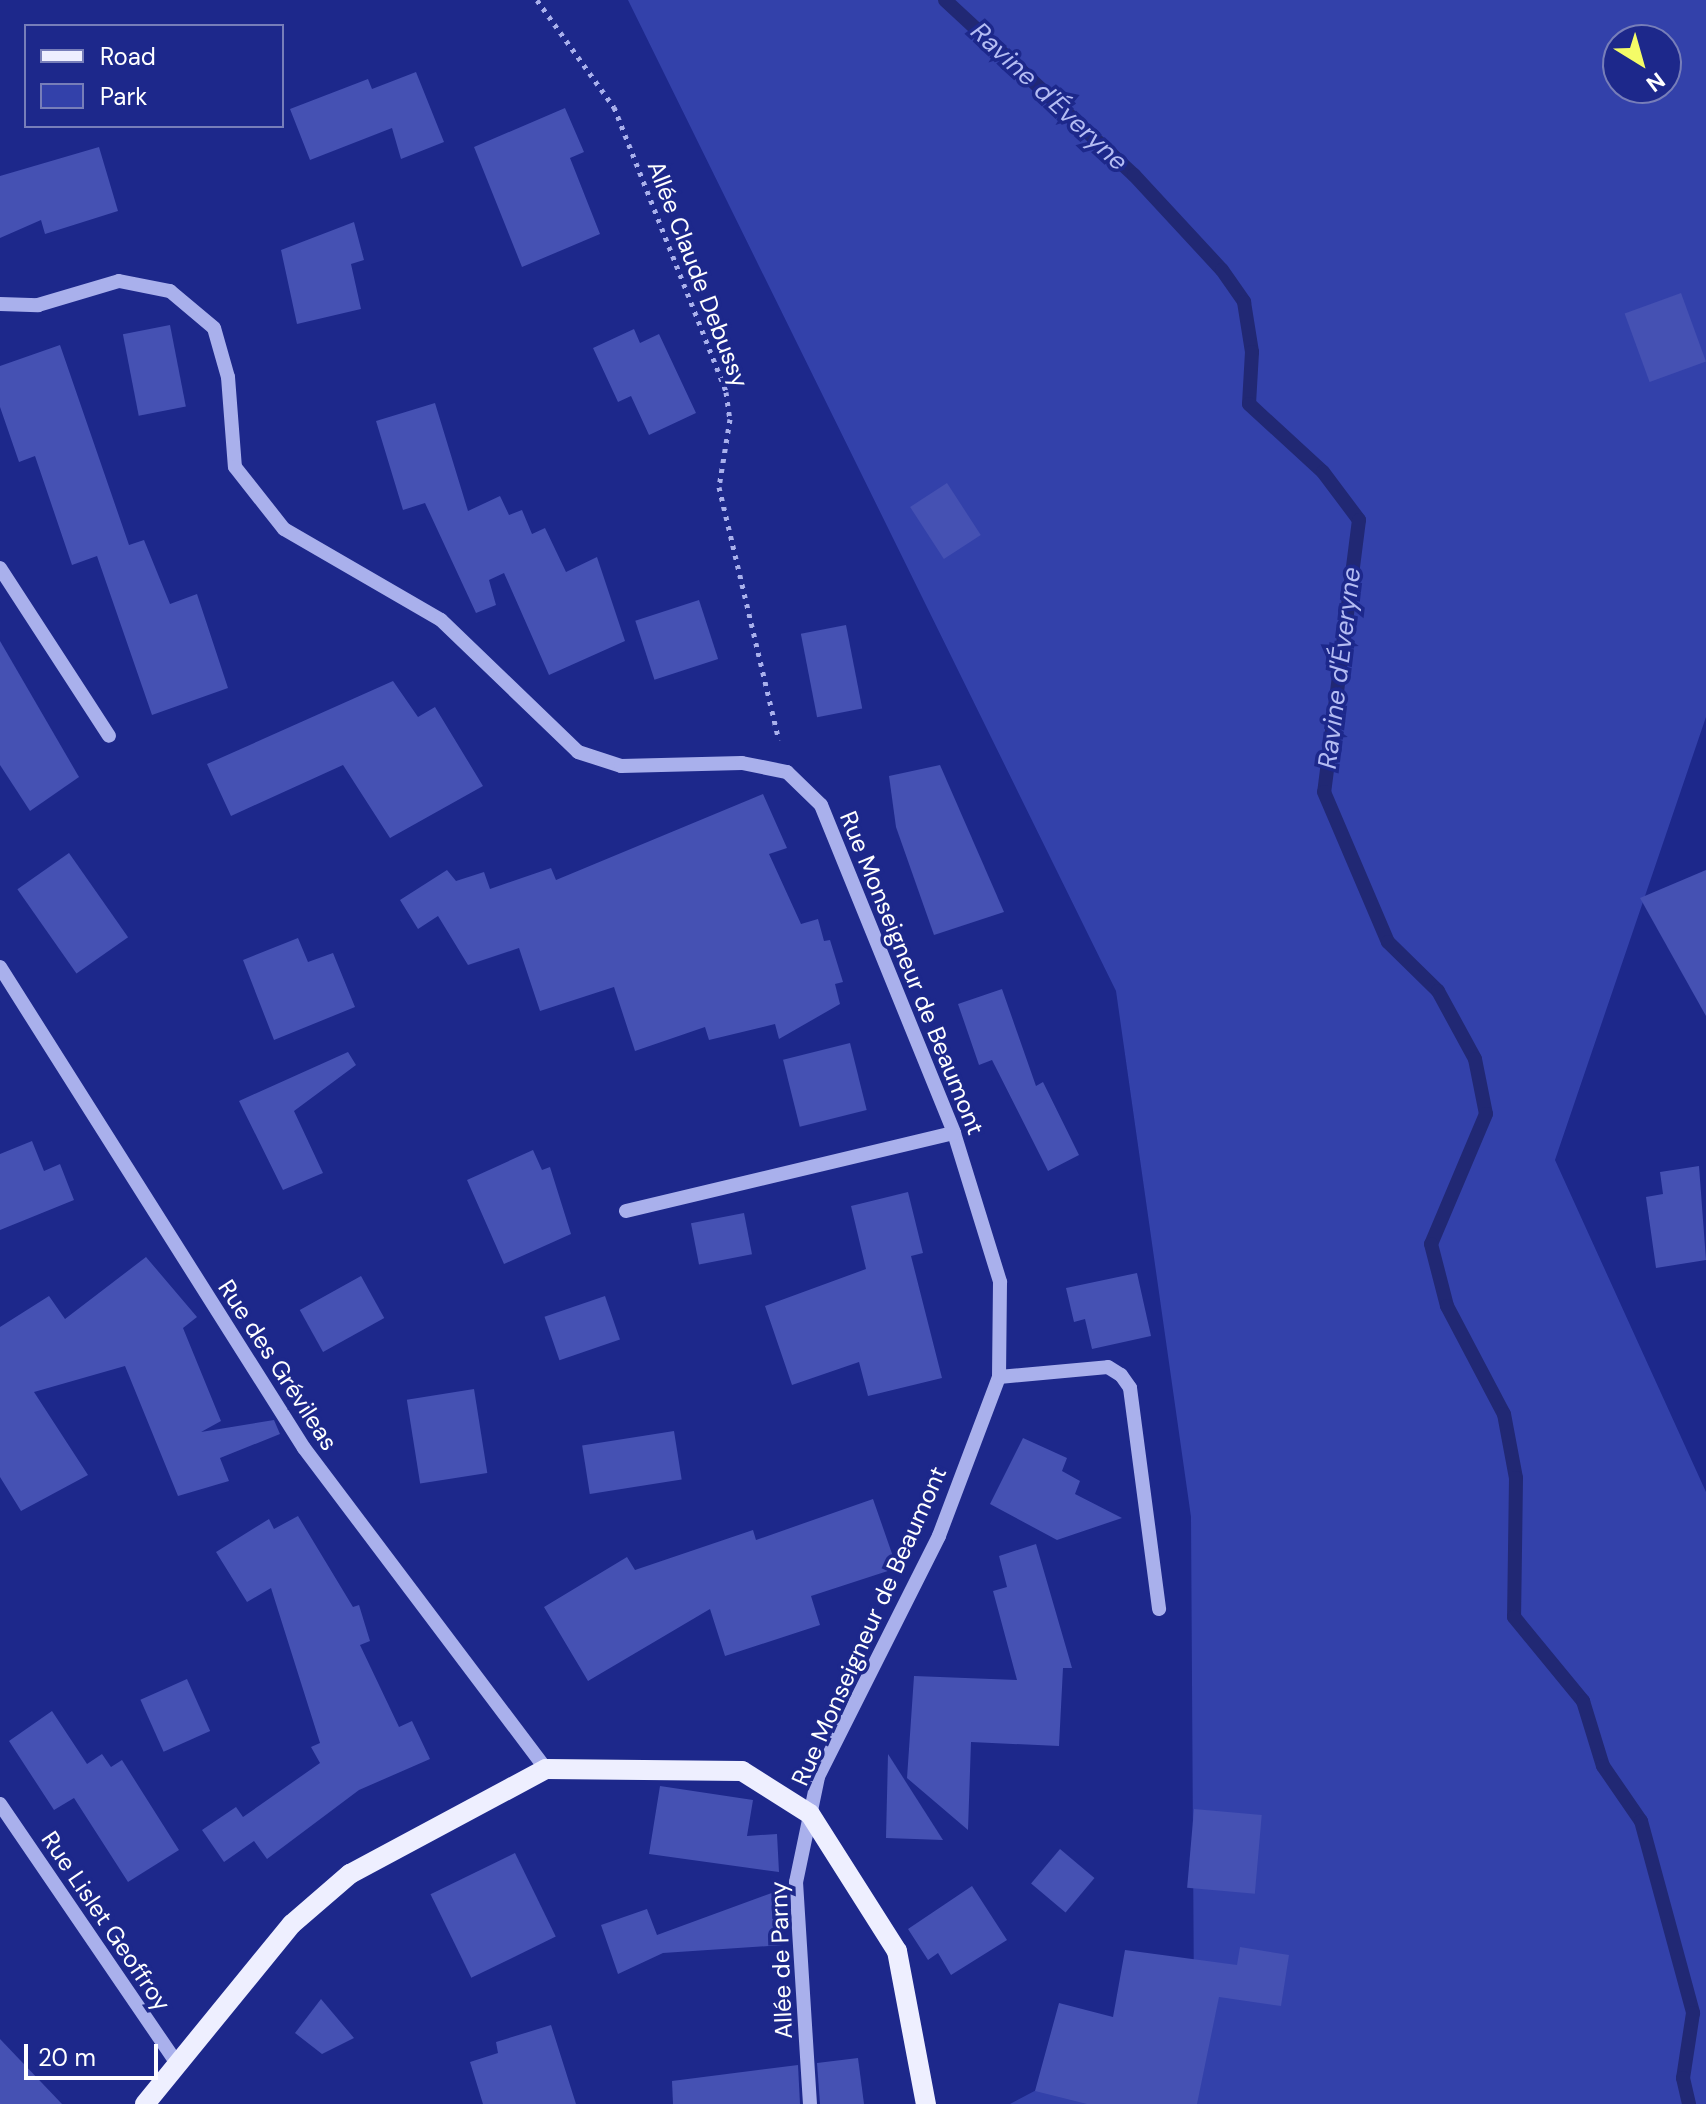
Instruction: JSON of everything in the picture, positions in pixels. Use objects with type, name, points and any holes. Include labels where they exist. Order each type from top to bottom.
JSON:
[{"type":"main road","points":[[145,2104],[176,2062],[292,1924],[350,1874],[546,1769],[742,1771],[810,1814],[897,1951],[926,2104]]},
{"type":"street","points":[[0,304],[38,305],[119,281],[170,291],[214,328],[228,377],[235,467],[284,529],[441,620],[507,690],[597,763],[742,763],[787,772]]},
{"type":"street","points":[[0,568],[109,736]]},
{"type":"street","name":"Rue Monseigneur de Beaumont","points":[[787,772],[821,805],[954,1133],[1000,1282],[999,1377],[939,1536],[818,1777],[810,1814]]},
{"type":"street","name":"Rue des Grévileas","points":[[0,967],[304,1448],[546,1769]]},
{"type":"street","points":[[626,1211],[954,1133]]},
{"type":"street","points":[[999,1377],[1108,1367],[1130,1388],[1159,1609]]},
{"type":"street","name":"Rue Lislet Geoffroy","points":[[0,1804],[176,2062]]},
{"type":"street","name":"Allée de Parny","points":[[810,1814],[796,1882],[810,2104]]},
{"type":"path","name":"Allée Claude Debussy","points":[[537,0],[614,107],[726,392],[730,419],[719,487],[787,772]]},
{"type":"green space","points":[[628,0],[1706,0],[1706,717],[1555,1160],[1706,1492],[1706,2104],[1010,2104],[1194,2007],[1191,1517],[1116,991]]},
{"type":"building","points":[[416,72],[444,142],[401,159],[392,128],[310,160],[290,109],[368,79],[372,89]]},
{"type":"building","points":[[565,108],[584,152],[570,158],[600,234],[522,267],[474,147]]},
{"type":"building","points":[[99,147],[118,211],[45,234],[41,220],[0,238],[0,176]]},
{"type":"building","points":[[354,222],[364,260],[351,264],[361,309],[297,324],[281,250]]},
{"type":"building","points":[[1681,293],[1706,362],[1650,382],[1625,314]]},
{"type":"building","points":[[170,325],[186,406],[139,416],[123,334]]},
{"type":"building","points":[[634,329],[640,343],[659,334],[696,413],[649,435],[631,396],[618,402],[593,348]]},
{"type":"building","points":[[60,345],[129,545],[144,540],[170,604],[197,594],[228,688],[152,715],[97,556],[72,565],[35,456],[19,462],[0,407],[0,366]]},
{"type":"building","points":[[435,403],[468,511],[500,496],[509,515],[522,510],[532,534],[545,528],[566,572],[597,557],[625,641],[549,675],[504,573],[489,580],[496,605],[476,613],[425,503],[403,510],[376,421]]},
{"type":"building","points":[[947,483],[981,535],[944,559],[910,507]]},
{"type":"building","points":[[699,600],[718,659],[654,680],[635,621]]},
{"type":"building","points":[[846,625],[862,708],[817,717],[801,634]]},
{"type":"building","points":[[0,641],[79,777],[30,811],[0,765]]},
{"type":"building","points":[[393,681],[418,717],[435,707],[483,786],[390,838],[343,765],[231,816],[207,764]]},
{"type":"building","points":[[940,765],[1004,912],[934,935],[896,827],[889,776]]},
{"type":"building","points":[[763,794],[787,848],[769,854],[801,924],[818,919],[824,941],[830,940],[843,982],[835,984],[840,1004],[779,1039],[775,1024],[709,1040],[705,1027],[635,1051],[614,987],[540,1011],[519,948],[468,965],[438,916],[418,929],[400,900],[447,870],[456,881],[484,872],[490,889],[551,868],[556,880]]},
{"type":"building","points":[[69,853],[128,937],[76,974],[17,889]]},
{"type":"building","points":[[1706,870],[1706,1016],[1640,898]]},
{"type":"building","points":[[298,938],[308,962],[333,953],[355,1007],[274,1040],[243,960]]},
{"type":"building","points":[[1002,989],[1036,1086],[1043,1082],[1079,1155],[1048,1171],[992,1060],[979,1065],[958,1004]]},
{"type":"building","points":[[850,1043],[867,1110],[800,1127],[783,1060]]},
{"type":"building","points":[[348,1052],[356,1065],[294,1111],[323,1173],[283,1190],[239,1101]]},
{"type":"building","points":[[32,1141],[44,1171],[60,1164],[74,1200],[0,1230],[0,1154]]},
{"type":"building","points":[[533,1150],[542,1170],[550,1167],[571,1234],[504,1264],[467,1180]]},
{"type":"building","points":[[1699,1166],[1706,1260],[1656,1268],[1646,1197],[1663,1194],[1660,1172]]},
{"type":"building","points":[[908,1192],[923,1253],[911,1256],[942,1378],[868,1396],[859,1362],[792,1385],[765,1306],[866,1269],[851,1206]]},
{"type":"building","points":[[744,1213],[752,1254],[699,1265],[691,1223]]},
{"type":"building","points":[[146,1257],[197,1317],[183,1328],[221,1421],[201,1432],[274,1420],[280,1434],[220,1458],[229,1481],[178,1496],[125,1366],[34,1392],[88,1475],[21,1511],[0,1477],[0,1327],[49,1296],[65,1319]]},
{"type":"building","points":[[1137,1273],[1151,1336],[1092,1349],[1085,1319],[1074,1322],[1066,1288]]},
{"type":"building","points":[[361,1276],[384,1318],[323,1352],[300,1310]]},
{"type":"building","points":[[605,1296],[620,1339],[559,1360],[544,1317]]},
{"type":"building","points":[[474,1389],[487,1473],[420,1484],[407,1400]]},
{"type":"building","points":[[674,1431],[682,1479],[590,1494],[582,1446]]},
{"type":"building","points":[[1023,1438],[1067,1458],[1062,1471],[1080,1481],[1075,1494],[1122,1518],[1057,1540],[990,1504]]},
{"type":"building","points":[[873,1499],[897,1568],[811,1596],[820,1625],[725,1656],[710,1609],[588,1681],[544,1607],[627,1557],[635,1570],[753,1530],[756,1540]]},
{"type":"building","points":[[298,1516],[353,1607],[359,1605],[370,1641],[360,1645],[399,1727],[412,1721],[430,1759],[359,1790],[267,1859],[254,1841],[224,1862],[202,1830],[236,1807],[243,1817],[320,1763],[311,1747],[320,1743],[271,1588],[247,1602],[216,1552],[269,1519],[274,1529]]},
{"type":"building","points":[[1036,1544],[1072,1668],[1063,1668],[1059,1746],[971,1742],[968,1830],[907,1778],[914,1676],[1017,1680],[993,1591],[1007,1587],[999,1556]]},
{"type":"building","points":[[187,1679],[210,1731],[164,1752],[140,1700]]},
{"type":"building","points":[[52,1711],[87,1764],[102,1754],[111,1767],[122,1760],[179,1850],[128,1882],[74,1798],[54,1810],[9,1741]]},
{"type":"building","points":[[888,1754],[943,1840],[886,1838]]},
{"type":"building","points":[[660,1786],[753,1800],[747,1836],[777,1834],[779,1872],[649,1854]]},
{"type":"building","points":[[1194,1809],[1262,1815],[1255,1894],[1187,1888]]},
{"type":"building","points":[[1060,1849],[1094,1878],[1066,1912],[1031,1883]]},
{"type":"building","points":[[515,1853],[556,1937],[471,1978],[431,1894]]},
{"type":"building","points":[[972,1886],[1007,1940],[951,1975],[938,1953],[928,1960],[908,1929]]},
{"type":"building","points":[[780,1890],[783,1945],[663,1953],[618,1974],[601,1925],[647,1909],[657,1935]]},
{"type":"building","points":[[1240,1947],[1289,1955],[1281,2006],[1219,1997],[1197,2104],[1087,2104],[1035,2091],[1059,2003],[1113,2017],[1125,1950],[1237,1965]]},
{"type":"building","points":[[321,1999],[354,2038],[322,2054],[295,2033]]},
{"type":"building","points":[[551,2025],[576,2104],[483,2104],[470,2062],[498,2053],[496,2042]]},
{"type":"building","points":[[0,2039],[62,2104],[0,2104]]},
{"type":"building","points":[[858,2058],[864,2104],[820,2104],[817,2063]]},
{"type":"building","points":[[798,2065],[800,2104],[673,2104],[672,2081]]},
{"type":"waterway","name":"Ravine d'Éveryne","points":[[945,0],[1134,175],[1222,270],[1244,302],[1252,352],[1249,404],[1323,472],[1359,520],[1324,792],[1388,942],[1438,991],[1475,1059],[1486,1114],[1431,1244],[1447,1306],[1504,1414],[1516,1478],[1514,1617],[1583,1701],[1603,1766],[1641,1821],[1693,2013],[1683,2078],[1689,2104]]}]
